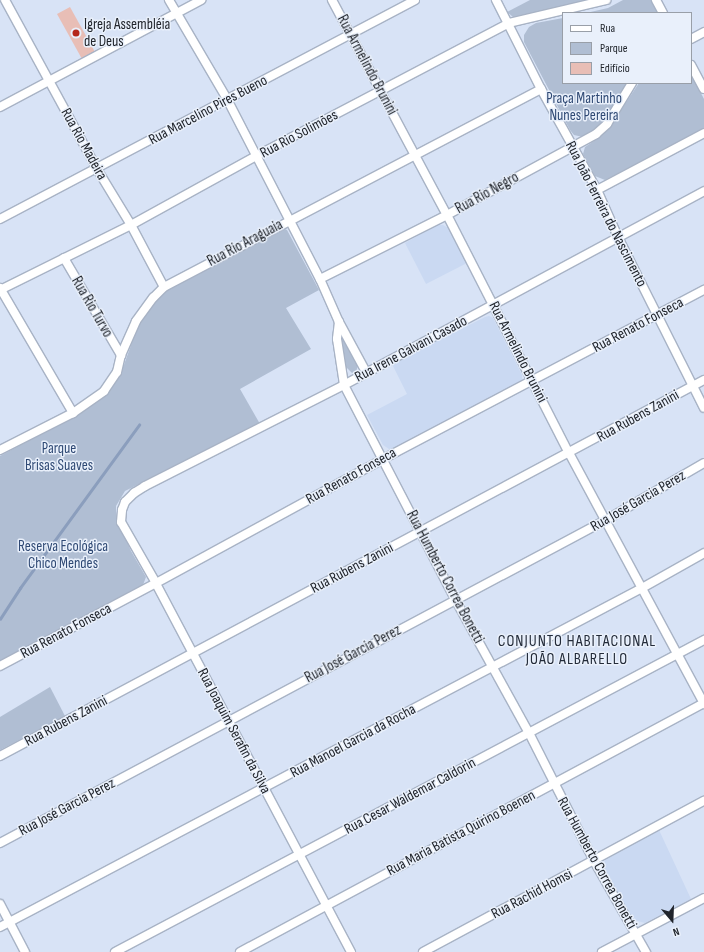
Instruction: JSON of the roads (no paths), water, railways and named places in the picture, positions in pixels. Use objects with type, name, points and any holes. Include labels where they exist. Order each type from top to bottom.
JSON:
[{"type":"street","name":"Rua Rio Madeira","points":[[5,0],[97,169],[131,225],[164,287]]},
{"type":"street","name":"Rua Humberto Correa Bonetti","points":[[169,0],[227,99],[320,279],[339,322],[366,372]]},
{"type":"street","points":[[0,107],[201,0]]},
{"type":"street","name":"Rua Armelindo Brunini","points":[[332,0],[447,215],[569,453],[704,703]]},
{"type":"street","name":"Rua Marcelino Pires Bueno","points":[[0,219],[415,0]]},
{"type":"street","name":"Rua João Ferreira do Nascimento","points":[[496,0],[510,23],[541,89],[597,190],[618,237],[704,408]]},
{"type":"street","name":"Rua Rio Solimões","points":[[0,289],[131,225],[256,156],[510,23],[606,0]]},
{"type":"street","points":[[656,0],[662,12]]},
{"type":"street","points":[[692,38],[704,32]]},
{"type":"street","points":[[692,67],[704,89]]},
{"type":"street","name":"Rua Rio Negro","points":[[320,279],[447,215],[596,134],[607,124],[631,84]]},
{"type":"street","name":"Rua Rio Araguaia","points":[[1,447],[73,413],[104,391],[117,372],[121,355],[136,321],[153,298],[164,287],[541,89]]},
{"type":"street","points":[[597,190],[704,133]]},
{"type":"street","name":"Rua Irene Galvani Casado","points":[[122,510],[125,502],[134,493],[145,486],[344,385],[366,372],[494,306],[704,191]]},
{"type":"street","name":"Rua Rio Turvo","points":[[64,258],[121,355]]},
{"type":"street","points":[[0,289],[73,413]]},
{"type":"street","name":"Rua Renato Fonseca","points":[[0,666],[383,459],[704,290]]},
{"type":"street","name":"Rua Humberto Correa Bonetti","points":[[339,322],[337,338],[341,376],[344,385],[455,599],[529,733],[594,861],[646,952]]},
{"type":"street","name":"Rua Rubens Zanini","points":[[0,756],[704,380]]},
{"type":"street","name":"Rua José Garcia Perez","points":[[0,843],[455,599],[606,520],[704,463]]},
{"type":"street","name":"Rua Joaquim Serafin da Silva","points":[[122,510],[121,522],[156,583],[351,952]]},
{"type":"street","name":"Rua Manoel Garcia da Rocha","points":[[0,927],[264,789],[642,588],[704,553]]},
{"type":"street","name":"Rua Cesar Waldemar Caldorin","points":[[115,952],[704,640]]},
{"type":"street","name":"Rua Maria Batista Quirino Boenen","points":[[240,952],[704,703]]},
{"type":"street","name":"Rua Rachid Homsi","points":[[423,952],[704,801]]},
{"type":"street","points":[[602,952],[704,898]]},
{"type":"street","points":[[0,904],[25,952]]},
{"type":"waterway","points":[[0,619],[20,588],[139,425]]},
{"type":"place","name":"Igreja Assembléia de Deus","points":[[76,33]]},
{"type":"district","name":"CONJUNTO HABITACIONAL JOÃO ALBARELLO","points":[[577,651]]},
{"type":"park label","name":"Praça Martinho Nunes Pereira","points":[[584,106]]},
{"type":"park label","name":"Parque Brisas Suaves","points":[[59,456]]},
{"type":"park label","name":"Reserva Ecológica Chico Mendes","points":[[63,554]]}]
